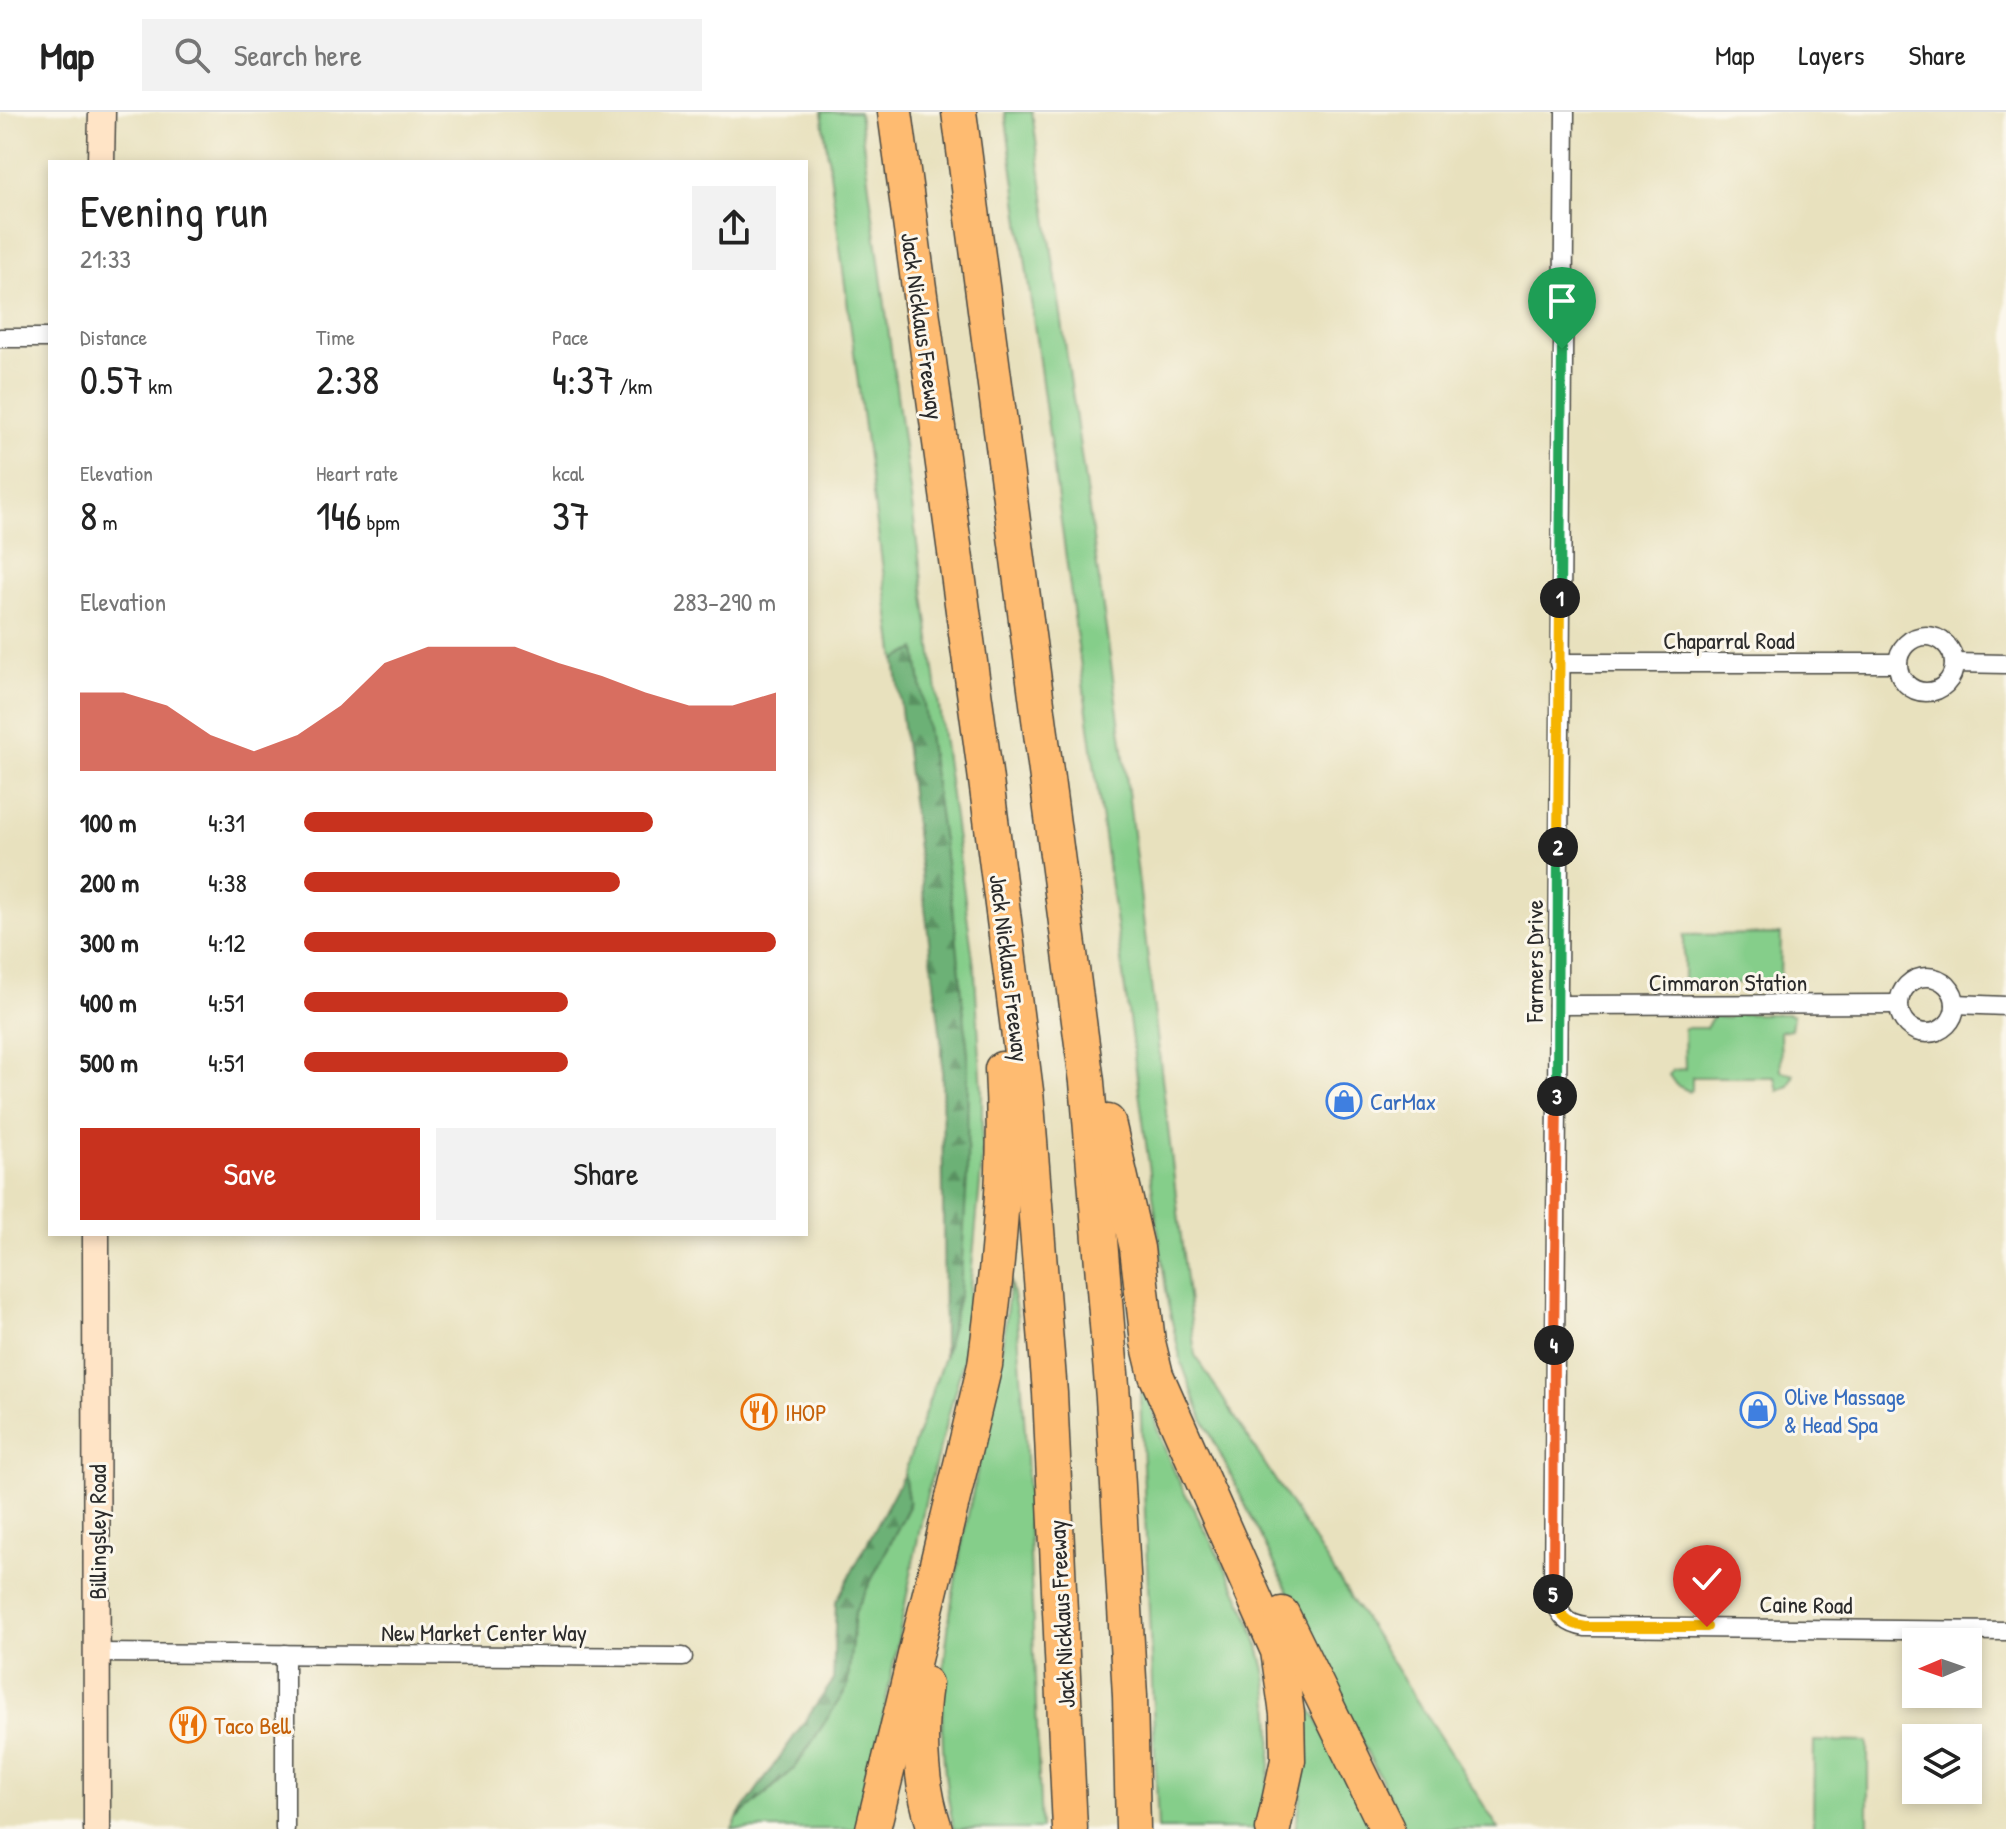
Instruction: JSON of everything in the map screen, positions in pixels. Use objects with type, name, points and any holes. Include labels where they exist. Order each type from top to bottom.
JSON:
[{"type":"highway","name":"Jack Nicklaus Freeway","points":[[895,112],[1026,1091],[1046,1345],[1070,1829]]},
{"type":"highway","points":[[959,112],[1087,1082],[1113,1398],[1130,1696],[1133,1829]]},
{"type":"highway","points":[[873,1829],[985,1365],[995,1289],[1001,1217],[1004,1099],[984,765]]},
{"type":"highway","points":[[1074,975],[1137,1248],[1148,1342],[1156,1375],[1278,1651],[1287,1714],[1288,1760],[1273,1829]]},
{"type":"highway","points":[[1191,1455],[1234,1517],[1387,1829]]},
{"type":"highway","points":[[935,1829],[920,1758],[922,1708],[951,1513]]},
{"type":"street","points":[[101,160],[102,112]]},
{"type":"street","name":"Farmers Drive","points":[[1561,1616],[1553,1598],[1552,1569],[1565,112]]},
{"type":"street","points":[[0,338],[48,338]]},
{"type":"street","points":[[1926,636],[1934,637],[1948,647],[1954,663],[1945,684],[1924,692],[1905,683],[1898,663],[1900,654],[1910,641],[1926,636]]},
{"type":"street","name":"Chaparral Road","points":[[1559,663],[1898,663]]},
{"type":"street","points":[[1954,663],[2006,664]]},
{"type":"street","points":[[1927,977],[1943,982],[1955,1004],[1946,1025],[1933,1033],[1925,1033],[1906,1024],[1899,1004],[1904,988],[1927,977]]},
{"type":"street","name":"Cimmaron Station","points":[[1558,1005],[1899,1004]]},
{"type":"street","points":[[1955,1004],[2006,1006]]},
{"type":"street","name":"Billingsley Road","points":[[96,1236],[97,1829]]},
{"type":"street","name":"Caine Road","points":[[1561,1616],[1572,1625],[1586,1627],[2006,1631]]},
{"type":"street","name":"New Market Center Way","points":[[97,1653],[683,1657]]},
{"type":"street","points":[[285,1654],[285,1829]]},
{"type":"green space","points":[[822,112],[859,112],[975,974],[982,1092],[982,1162],[963,1361],[925,1502],[859,1829],[732,1829],[737,1819],[795,1768],[847,1688],[855,1612],[909,1506],[904,1474],[944,1357],[960,1291],[915,650],[895,660]]},
{"type":"green space","points":[[1005,112],[1032,112],[1122,741],[1195,1355],[1499,1829],[1405,1829],[1201,1415],[1181,1361],[1168,1304]]},
{"type":"green space","points":[[916,649],[956,933],[968,1054],[967,1177],[960,1292],[944,1357],[942,1047],[895,660]]},
{"type":"green space","points":[[1781,934],[1780,983],[1684,983],[1684,935]]},
{"type":"green space","points":[[1714,1014],[1715,1017],[1729,1018],[1729,1014],[1793,1016],[1791,1029],[1780,1031],[1781,1071],[1794,1074],[1789,1086],[1778,1091],[1775,1077],[1692,1077],[1692,1089],[1689,1091],[1676,1085],[1669,1075],[1673,1070],[1685,1069],[1684,1028],[1706,1028]]},
{"type":"green space","points":[[1010,1280],[1017,1316],[1025,1431],[1041,1829],[954,1829],[945,1773],[942,1716],[945,1661],[951,1605],[998,1371]]},
{"type":"green space","points":[[1147,1392],[1170,1462],[1227,1570],[1247,1614],[1264,1666],[1269,1693],[1271,1748],[1264,1802],[1256,1829],[1158,1829],[1140,1393]]},
{"type":"green space","points":[[904,1474],[909,1506],[855,1612],[847,1688],[795,1768],[737,1818],[833,1681],[836,1602]]},
{"type":"green space","points":[[1303,1693],[1373,1829],[1295,1829],[1304,1761]]},
{"type":"green space","points":[[1814,1741],[1868,1742],[1868,1829],[1813,1829]]},
{"type":"place","name":"CarMax","points":[[1344,1101]]},
{"type":"place","name":"Olive Massage & Head Spa","points":[[1758,1410]]},
{"type":"place","name":"IHOP","points":[[759,1412]]},
{"type":"place","name":"Taco Bell","points":[[188,1725]]},
{"type":"route","points":[[1562,349],[1553,1598],[1561,1616],[1572,1625],[1707,1627]]}]
